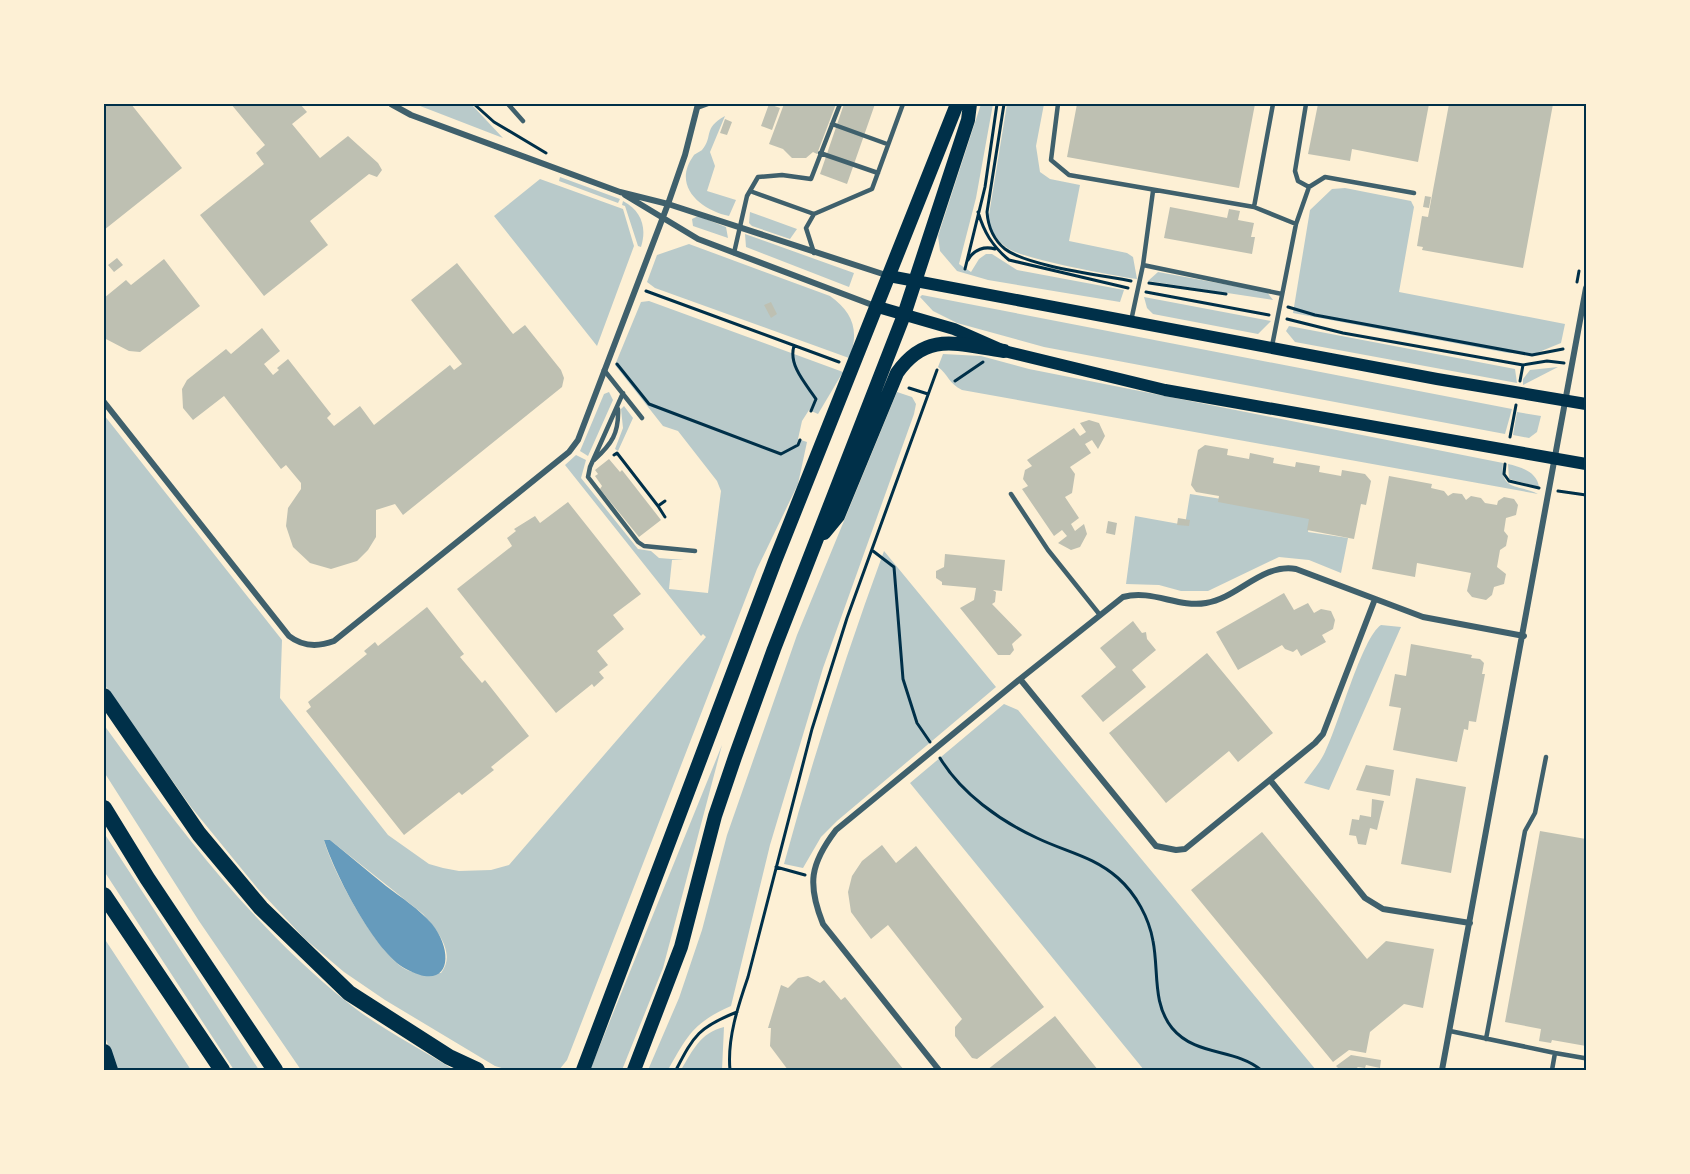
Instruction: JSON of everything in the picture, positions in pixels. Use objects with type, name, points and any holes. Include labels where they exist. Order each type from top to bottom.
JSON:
[{"type":"highway","points":[[104,696],[199,834],[261,908],[350,993],[449,1057],[477,1071]]},
{"type":"highway","points":[[104,808],[276,1071]]},
{"type":"highway","points":[[104,895],[222,1071]]},
{"type":"highway","points":[[104,1052],[110,1071]]},
{"type":"main road","points":[[583,1071],[762,596],[957,104]]},
{"type":"main road","points":[[634,1071],[668,984],[715,816],[790,607],[904,315],[968,120],[970,104]]},
{"type":"main road","points":[[889,276],[1272,349],[1587,404]]},
{"type":"main road","points":[[878,307],[954,329],[998,350]]},
{"type":"main road","points":[[815,544],[837,516],[897,373],[907,358],[920,348],[949,343],[998,350],[1165,390],[1587,464]]},
{"type":"street","points":[[391,104],[422,119],[620,192],[668,204],[889,276]]},
{"type":"street","points":[[104,402],[289,636],[297,642],[310,646],[334,641],[569,452],[584,427],[663,218],[686,154],[697,106]]},
{"type":"street","points":[[620,192],[698,239],[878,307]]},
{"type":"street","points":[[1442,1071],[1587,288]]},
{"type":"street","points":[[939,1071],[823,924],[814,900],[813,877],[824,847],[836,830],[1123,597],[1142,593],[1193,604],[1206,603],[1217,600],[1275,569],[1286,567],[1434,620],[1524,636]]},
{"type":"street","points":[[1020,679],[1156,846],[1176,850],[1185,849],[1316,743],[1323,734],[1375,599]]},
{"type":"street","points":[[1270,780],[1365,898],[1383,909],[1470,923]]},
{"type":"lane","points":[[508,104],[523,121]]},
{"type":"lane","points":[[697,106],[708,104]]},
{"type":"lane","points":[[734,253],[738,228],[750,191],[758,177],[782,175],[811,179],[840,104]]},
{"type":"lane","points":[[814,253],[806,228],[814,214],[872,189],[902,104]]},
{"type":"lane","points":[[1058,104],[1050,150],[1051,160],[1069,175],[1254,207],[1296,224]]},
{"type":"lane","points":[[1254,207],[1273,104]]},
{"type":"lane","points":[[1305,104],[1295,171],[1298,181],[1309,187]]},
{"type":"lane","points":[[832,124],[887,144]]},
{"type":"lane","points":[[820,153],[878,173]]},
{"type":"lane","points":[[1272,349],[1296,224],[1309,187],[1325,177],[1414,193]]},
{"type":"lane","points":[[750,191],[814,214]]},
{"type":"lane","points":[[1131,322],[1143,265],[1153,191]]},
{"type":"lane","points":[[1143,265],[1282,294]]},
{"type":"lane","points":[[604,370],[642,418]]},
{"type":"lane","points":[[623,393],[588,472],[591,483],[638,542],[644,546],[695,551]]},
{"type":"lane","points":[[593,461],[611,445],[619,427],[617,406]]},
{"type":"lane","points":[[1011,494],[1047,550],[1100,615]]},
{"type":"lane","points":[[1486,1039],[1526,831],[1535,813],[1546,757]]},
{"type":"lane","points":[[1450,1031],[1584,1058]]},
{"type":"lane","points":[[1552,1071],[1555,1053]]},
{"type":"path","points":[[474,104],[494,122],[544,151],[558,169]]},
{"type":"path","points":[[965,269],[978,212],[997,104]]},
{"type":"path","points":[[1005,104],[987,212],[987,223],[1002,247],[1027,259],[1140,282],[1234,295]]},
{"type":"path","points":[[978,212],[983,230],[997,250],[1021,265],[1277,317],[1343,333],[1523,365],[1547,361],[1572,365]]},
{"type":"path","points":[[966,264],[971,255],[982,248],[997,250]]},
{"type":"path","points":[[1577,284],[1579,271]]},
{"type":"path","points":[[636,288],[839,362]]},
{"type":"path","points":[[1284,306],[1315,315],[1533,355],[1563,351],[1565,340]]},
{"type":"path","points":[[794,346],[792,353],[795,366],[816,399],[811,411]]},
{"type":"path","points":[[955,381],[998,350]]},
{"type":"path","points":[[610,355],[649,404],[781,454],[798,445],[800,440]]},
{"type":"path","points":[[729,1071],[729,1053],[736,1012],[748,977],[812,729],[847,618],[937,370]]},
{"type":"path","points":[[909,388],[928,394]]},
{"type":"path","points":[[593,461],[599,464],[616,453],[665,517]]},
{"type":"path","points":[[1550,490],[1587,495]]},
{"type":"path","points":[[658,506],[665,501]]},
{"type":"path","points":[[873,551],[894,567],[900,656],[907,697],[917,723],[944,765],[963,786],[1001,819],[1039,839],[1089,858],[1120,880],[1136,898],[1146,918],[1153,940],[1161,1010],[1171,1026],[1190,1044],[1246,1060],[1261,1071]]},
{"type":"path","points":[[776,867],[813,877]]},
{"type":"path","points":[[676,1071],[693,1037],[716,1021],[736,1012]]},
{"type":"shaded area","points":[[415,104],[471,104],[503,138]]},
{"type":"shaded area","points":[[981,104],[993,104],[976,198],[959,264],[971,272],[979,259],[986,254],[992,254],[1017,270],[1124,290],[1120,302],[988,280],[957,271],[940,251],[938,236]]},
{"type":"shaded area","points":[[1007,104],[1044,104],[1036,146],[1040,172],[1050,179],[1080,185],[1069,241],[1127,253],[1133,257],[1137,279],[1029,257],[1015,252],[1000,242],[988,221]]},
{"type":"shaded area","points":[[725,116],[710,152],[715,166],[707,191],[736,200],[729,216],[708,208],[692,195],[686,177],[688,166],[694,155],[702,150],[713,125]]},
{"type":"shaded area","points":[[560,177],[620,199],[618,203],[559,181]]},
{"type":"shaded area","points":[[540,179],[623,209],[634,246],[597,346],[494,216]]},
{"type":"shaded area","points":[[1345,188],[1411,201],[1414,207],[1399,292],[1565,324],[1561,343],[1534,354],[1508,353],[1293,313],[1310,210],[1332,189]]},
{"type":"shaded area","points":[[623,201],[639,215],[643,227],[641,247],[638,246],[625,206],[622,205]]},
{"type":"shaded area","points":[[750,212],[797,229],[790,239],[752,226],[749,223]]},
{"type":"shaded area","points":[[698,216],[726,227],[728,238],[693,226],[692,219]]},
{"type":"shaded area","points":[[745,234],[854,273],[849,287],[746,247]]},
{"type":"shaded area","points":[[689,244],[830,296],[844,309],[852,323],[854,340],[849,358],[655,288],[647,282],[657,255]]},
{"type":"shaded area","points":[[1158,272],[1267,292],[1273,300],[1148,281]]},
{"type":"shaded area","points":[[922,295],[1512,409],[1505,434],[1044,347],[957,323],[933,311],[920,297]]},
{"type":"shaded area","points":[[1144,297],[1271,321],[1258,334],[1153,314],[1147,308]]},
{"type":"shaded area","points":[[649,301],[843,372],[818,414],[809,410],[802,421],[798,439],[807,442],[798,484],[757,569],[567,1060],[559,1070],[508,1070],[495,1066],[385,1000],[344,972],[305,939],[258,889],[191,807],[104,684],[104,415],[282,640],[280,698],[388,835],[429,864],[459,871],[491,870],[509,865],[706,637],[703,634],[701,636],[565,465],[576,455],[586,460],[581,478],[638,549],[651,551],[659,558],[684,560],[672,560],[669,589],[708,593],[721,491],[717,481],[678,431],[663,426],[615,365],[641,302]],"holes":[[[324,840],[330,840],[423,914],[439,934],[446,949],[447,957],[441,973],[409,971],[394,960],[382,946],[357,910],[336,871]]]},
{"type":"shaded area","points":[[1289,326],[1515,369],[1517,383],[1295,342],[1286,331]]},
{"type":"shaded area","points":[[943,354],[981,356],[1029,369],[1503,463],[1503,472],[1508,483],[1538,494],[962,390],[954,385],[938,367]]},
{"type":"shaded area","points":[[1558,367],[1523,385],[1523,379],[1530,370]]},
{"type":"shaded area","points":[[609,392],[613,400],[588,456],[580,451],[604,394]]},
{"type":"shaded area","points":[[897,392],[912,397],[916,404],[914,414],[823,668],[770,845],[731,1006],[708,1018],[693,1031],[668,1070],[648,1070],[679,998],[702,930],[727,835],[797,635]]},
{"type":"shaded area","points":[[624,406],[633,418],[618,451],[615,449],[623,428],[621,409]]},
{"type":"shaded area","points":[[1517,412],[1541,416],[1537,432],[1529,438],[1513,435]]},
{"type":"shaded area","points":[[1508,464],[1532,474],[1539,487],[1509,479]]},
{"type":"shaded area","points":[[1190,494],[1311,513],[1308,532],[1348,538],[1341,573],[1309,560],[1279,557],[1208,591],[1181,591],[1159,585],[1126,584],[1135,516],[1185,525]]},
{"type":"shaded area","points":[[884,551],[996,687],[837,821],[821,837],[803,868],[784,864],[831,706]]},
{"type":"shaded area","points":[[1381,625],[1401,627],[1329,790],[1304,783],[1325,752],[1358,664],[1366,646]]},
{"type":"shaded area","points":[[1004,704],[1018,710],[1316,1070],[1144,1070],[910,783]]},
{"type":"shaded area","points":[[104,725],[216,872],[278,940],[359,1011],[454,1070],[301,1070],[199,921],[104,772]]},
{"type":"shaded area","points":[[722,745],[663,968],[622,1070],[590,1070]]},
{"type":"shaded area","points":[[104,833],[259,1070],[234,1070],[104,871]]},
{"type":"shaded area","points":[[104,938],[191,1070],[117,1070],[104,1034]]},
{"type":"shaded area","points":[[724,1027],[722,1070],[681,1070],[703,1038]]},
{"type":"water","points":[[324,840],[330,840],[432,924],[444,947],[444,966],[440,973],[432,976],[421,975],[406,969],[382,947],[369,930],[347,892]]},
{"type":"building","points":[[104,104],[131,104],[182,168],[104,230]]},
{"type":"building","points":[[231,104],[300,104],[307,112],[292,124],[320,158],[348,136],[378,163],[382,170],[377,177],[369,174],[310,221],[328,245],[264,296],[200,215],[264,164],[256,153],[265,145]]},
{"type":"building","points":[[769,104],[780,108],[772,130],[761,126]]},
{"type":"building","points":[[784,104],[836,104],[817,154],[813,152],[806,158],[792,158],[783,149],[769,144]]},
{"type":"building","points":[[844,104],[875,104],[847,184],[820,174]]},
{"type":"building","points":[[1077,104],[1255,104],[1239,188],[1067,157]]},
{"type":"building","points":[[1318,104],[1429,104],[1418,162],[1352,149],[1350,161],[1308,154]]},
{"type":"building","points":[[1449,104],[1553,104],[1523,268],[1422,250],[1423,247],[1417,246],[1422,216],[1428,217]]},
{"type":"building","points":[[725,119],[732,122],[727,135],[720,133]]},
{"type":"building","points":[[1425,196],[1431,197],[1429,208],[1423,207]]},
{"type":"building","points":[[1170,207],[1227,218],[1229,209],[1240,211],[1238,220],[1254,223],[1251,237],[1255,237],[1252,254],[1164,238]]},
{"type":"building","points":[[117,258],[123,265],[114,272],[108,265]]},
{"type":"building","points":[[164,259],[200,306],[140,352],[129,351],[104,338],[104,298],[126,280],[131,285]]},
{"type":"building","points":[[457,263],[513,334],[525,325],[561,370],[564,378],[562,387],[403,515],[395,504],[376,510],[376,537],[357,561],[331,569],[310,563],[293,547],[286,526],[288,508],[301,489],[301,483],[286,465],[281,469],[224,396],[193,420],[183,408],[182,389],[187,380],[226,349],[231,354],[262,328],[280,351],[264,364],[273,375],[279,370],[277,368],[288,359],[331,414],[327,418],[334,426],[360,406],[374,425],[450,365],[454,370],[462,364],[411,300]]},
{"type":"building","points":[[771,302],[777,314],[771,318],[764,305]]},
{"type":"building","points":[[1089,420],[1099,423],[1105,436],[1098,449],[1092,440],[1085,444],[1091,453],[1070,467],[1075,474],[1072,493],[1065,497],[1079,518],[1071,524],[1075,531],[1084,524],[1087,534],[1080,547],[1071,550],[1058,543],[1067,536],[1062,530],[1054,536],[1022,489],[1028,486],[1023,479],[1025,470],[1032,466],[1027,460],[1074,428],[1080,436],[1086,432],[1080,423]]},
{"type":"building","points":[[1205,445],[1228,449],[1227,455],[1249,459],[1250,453],[1274,458],[1273,463],[1295,467],[1296,462],[1320,466],[1319,472],[1341,476],[1342,470],[1365,474],[1371,481],[1366,505],[1361,504],[1354,539],[1307,530],[1309,519],[1218,502],[1219,496],[1196,492],[1191,485],[1198,450]]},
{"type":"building","points":[[609,459],[620,472],[622,470],[661,520],[639,537],[600,489],[602,486],[595,476],[598,474],[595,470]]},
{"type":"building","points":[[1389,476],[1432,484],[1431,488],[1444,491],[1448,496],[1453,493],[1462,494],[1466,500],[1471,496],[1481,498],[1485,503],[1497,505],[1498,501],[1504,497],[1514,499],[1518,505],[1516,515],[1506,518],[1504,531],[1508,536],[1506,546],[1500,550],[1497,567],[1506,574],[1504,584],[1494,587],[1492,595],[1486,600],[1472,597],[1467,591],[1471,573],[1417,563],[1415,577],[1372,569]]},
{"type":"building","points":[[568,502],[641,594],[613,615],[624,629],[597,651],[608,665],[599,672],[604,678],[594,687],[592,684],[556,713],[457,589],[512,546],[507,538],[516,531],[514,529],[535,516],[540,523]]},
{"type":"building","points":[[1178,518],[1190,520],[1189,526],[1177,525]]},
{"type":"building","points":[[1108,521],[1117,523],[1115,535],[1106,533]]},
{"type":"building","points":[[945,554],[1005,560],[1002,591],[993,590],[996,592],[995,602],[992,604],[1022,635],[1012,644],[1014,650],[1010,655],[998,655],[960,608],[974,600],[976,588],[942,585],[942,582],[936,578],[936,571],[944,567]]},
{"type":"building","points":[[1284,593],[1294,610],[1308,603],[1314,613],[1321,609],[1331,611],[1335,620],[1333,629],[1322,635],[1326,642],[1301,656],[1297,649],[1293,652],[1282,645],[1238,670],[1216,632]]},
{"type":"building","points":[[427,607],[464,654],[460,657],[482,683],[485,680],[529,736],[491,767],[494,770],[462,795],[459,792],[404,835],[306,711],[311,707],[308,702],[367,654],[364,651],[375,642],[378,646]]},
{"type":"building","points":[[1133,621],[1142,633],[1146,632],[1147,639],[1156,650],[1132,670],[1146,687],[1103,722],[1081,696],[1116,667],[1100,648]]},
{"type":"building","points":[[1411,644],[1472,655],[1471,658],[1480,659],[1484,663],[1482,674],[1485,674],[1476,722],[1469,721],[1468,730],[1464,729],[1457,762],[1393,750],[1401,708],[1389,706],[1395,674],[1406,676]]},
{"type":"building","points":[[1207,653],[1273,733],[1238,762],[1229,751],[1166,803],[1109,733]]},
{"type":"building","points":[[1366,765],[1394,770],[1390,796],[1356,790]]},
{"type":"building","points":[[1416,778],[1466,787],[1451,873],[1401,864]]},
{"type":"building","points":[[1372,799],[1384,801],[1377,830],[1370,828],[1366,845],[1358,844],[1356,836],[1349,835],[1352,819],[1359,820],[1360,815],[1371,817]]},
{"type":"building","points":[[1540,831],[1586,839],[1586,1046],[1552,1040],[1551,1043],[1539,1041],[1541,1029],[1505,1022]]},
{"type":"building","points":[[1262,832],[1367,959],[1386,941],[1434,949],[1423,1008],[1404,1004],[1370,1032],[1366,1053],[1349,1050],[1333,1062],[1191,890]]},
{"type":"building","points":[[882,845],[896,863],[916,846],[1044,1007],[977,1059],[972,1058],[955,1036],[955,1027],[962,1019],[888,925],[871,939],[851,912],[848,892],[852,876],[862,861]]},
{"type":"building","points":[[808,976],[820,983],[824,980],[841,1000],[845,997],[904,1070],[788,1070],[770,1046],[771,1028],[768,1028],[781,985],[788,988],[798,978]]},
{"type":"building","points":[[1055,1016],[1098,1070],[987,1070]]},
{"type":"building","points":[[1351,1055],[1381,1060],[1380,1068],[1366,1065],[1365,1068],[1340,1070],[1336,1066]]}]
